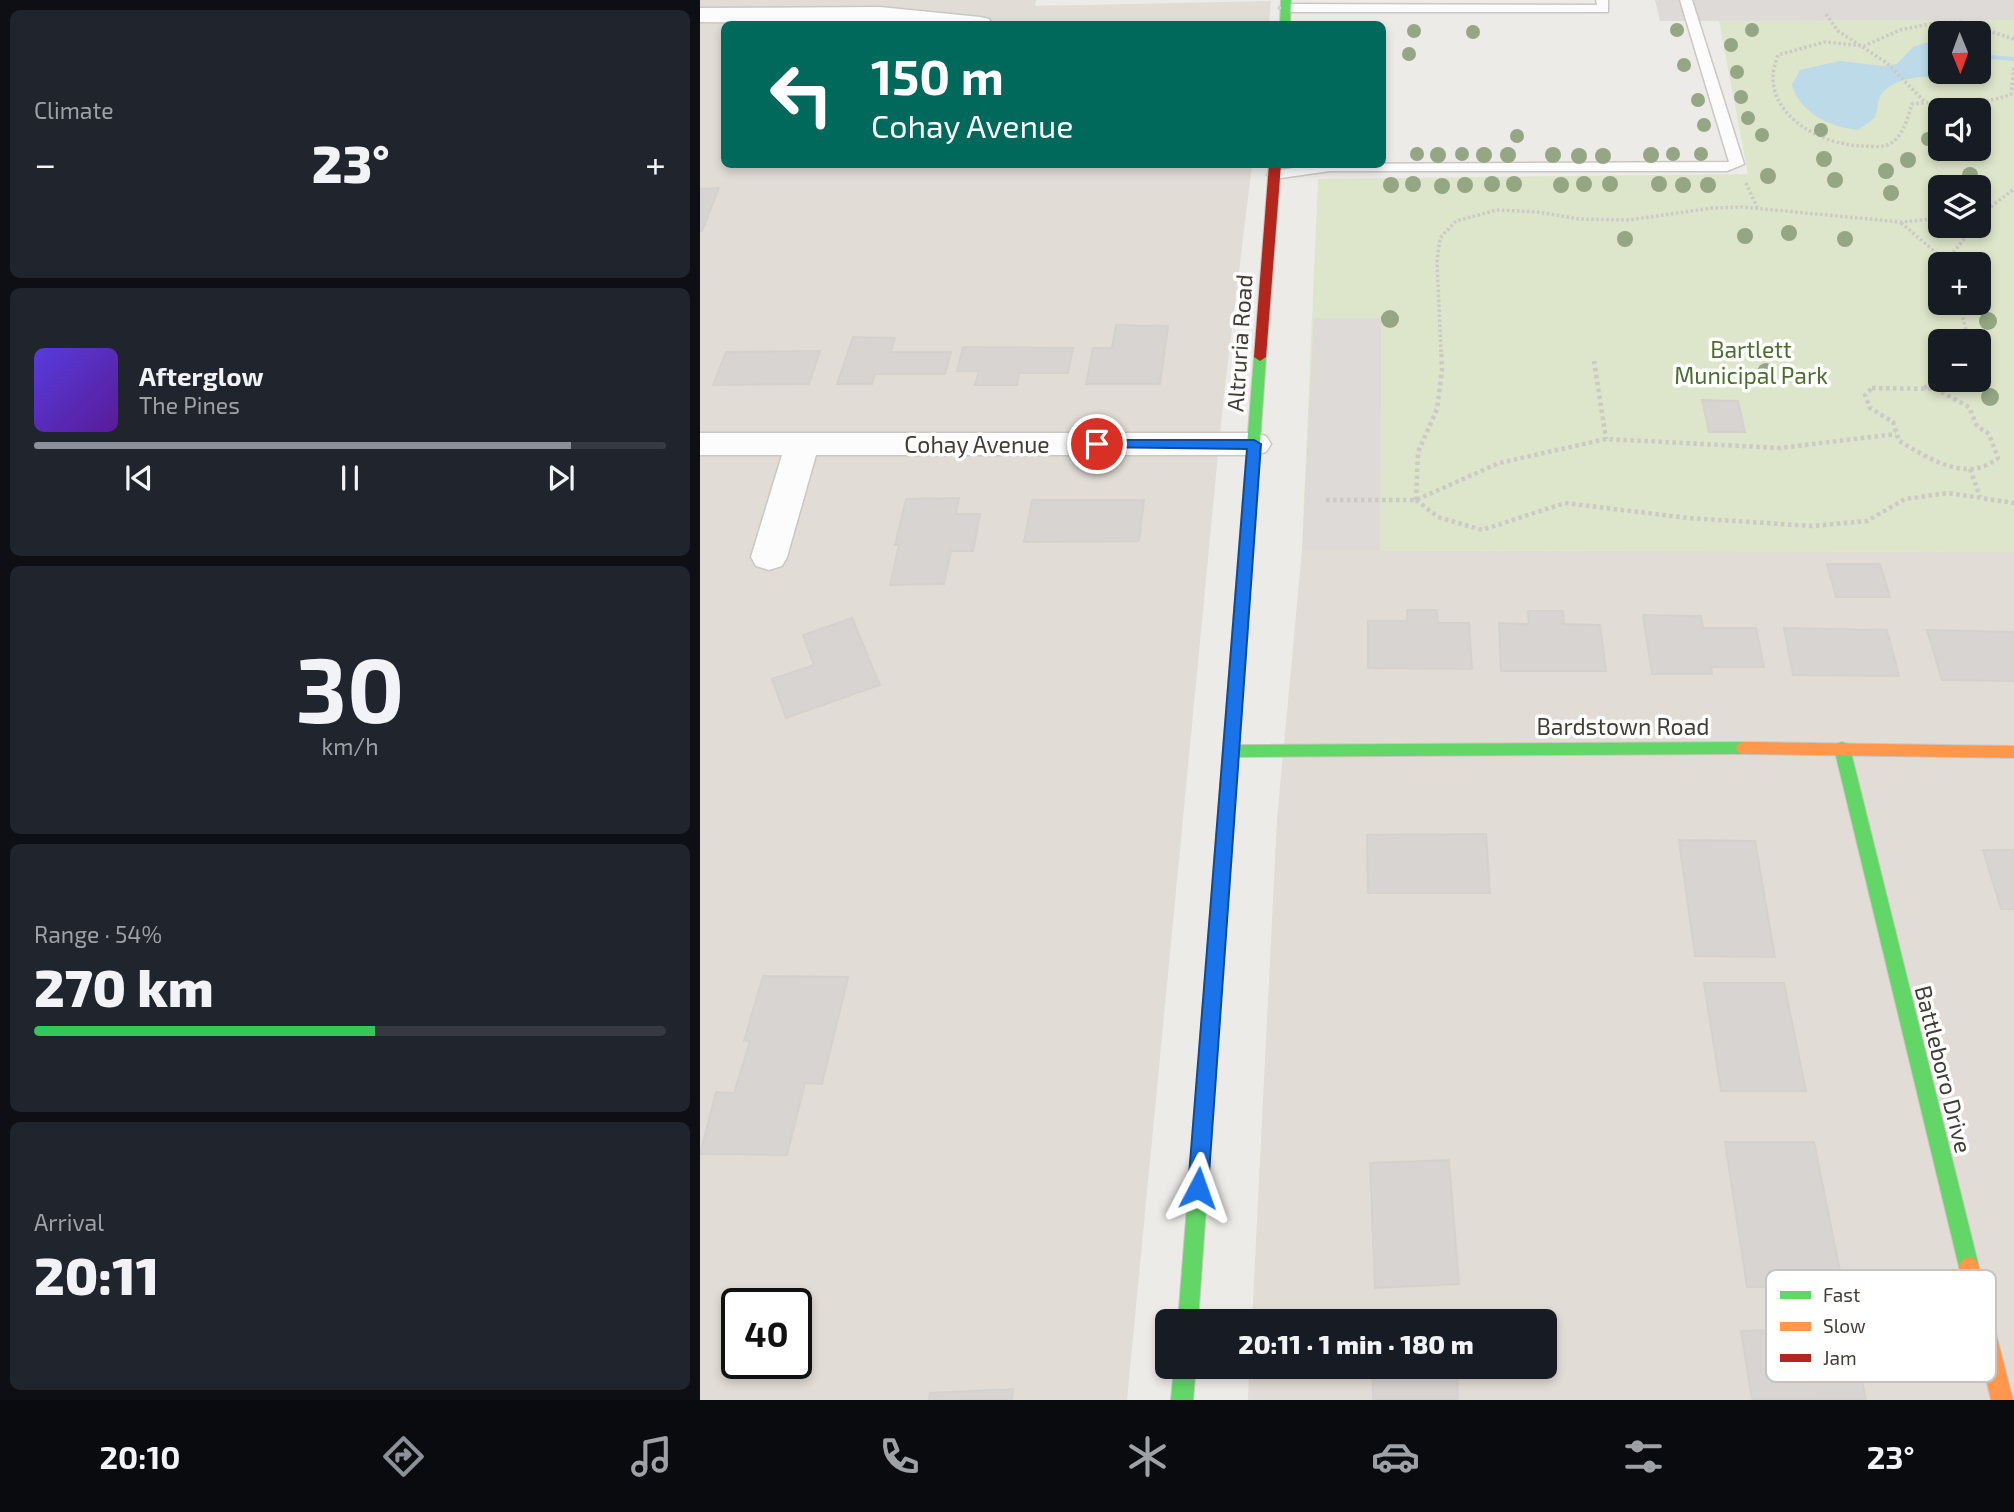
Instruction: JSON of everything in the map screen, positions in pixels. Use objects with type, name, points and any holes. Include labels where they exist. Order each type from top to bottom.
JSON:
[{"type":"street","points":[[700,15],[880,14],[950,21]]},
{"type":"street","name":"Altruria Road","points":[[1189,1309],[1274,170]]},
{"type":"street","name":"Cohay Avenue","points":[[700,444],[1254,444]]},
{"type":"street","points":[[769,556],[802,444]]},
{"type":"street","name":"Bardstown Road","points":[[1231,751],[1842,748],[2014,752]]},
{"type":"street","name":"Battleboro Drive","points":[[1842,748],[1970,1270]]},
{"type":"street","name":"Battleboro Drive","points":[[1996,1376],[2002,1400]]},
{"type":"street","points":[[1182,1400],[1184,1379]]},
{"type":"lane","points":[[1285,4],[1604,9],[1602,0]]},
{"type":"lane","points":[[1386,167],[1727,167],[1737,164],[1686,0]]},
{"type":"lane","points":[[1274,170],[1311,168]]},
{"type":"path","points":[[1826,14],[1838,31],[1887,63],[1924,101]]},
{"type":"path","points":[[2014,39],[1960,22],[1934,23],[1900,30],[1864,46],[1825,42],[1779,55],[1772,70],[1775,93],[1787,112],[1801,126],[1825,140],[1858,148],[1888,145],[1903,130],[1912,104],[1924,101],[1998,102],[2011,94],[2014,68]]},
{"type":"path","points":[[1991,208],[2014,189]]},
{"type":"path","points":[[1416,500],[1418,453],[1437,409],[1441,370],[1437,262],[1440,239],[1456,220],[1497,210],[1536,212],[1580,219],[1629,220],[1712,208],[1742,207],[1900,222],[1928,219]]},
{"type":"path","points":[[1900,222],[1934,252]]},
{"type":"path","points":[[1955,252],[1966,238]]},
{"type":"path","points":[[1594,361],[1606,439]]},
{"type":"path","points":[[1923,389],[1928,386]]},
{"type":"path","points":[[1872,388],[1923,389],[1936,389],[1969,407],[1977,426],[1989,434],[1998,458],[1986,468],[1948,468],[1899,441],[1894,422],[1870,408],[1865,395],[1872,388]]},
{"type":"path","points":[[1326,500],[1416,500],[1499,463],[1606,439],[1654,444],[1780,448],[1896,434]]},
{"type":"path","points":[[1970,469],[1980,497]]},
{"type":"path","points":[[1416,500],[1438,517],[1482,530],[1565,503],[1688,518],[1812,526],[1867,521],[1905,499],[1948,493],[2014,503]]},
{"type":"shaded area","points":[[700,0],[1036,0],[1035,6],[1271,1],[1269,21],[721,21],[721,168],[1252,168],[1223,403],[1127,1400],[700,1400]]},
{"type":"shaded area","points":[[1655,0],[2014,0],[2014,20],[1660,21]]},
{"type":"shaded area","points":[[1314,318],[1381,318],[1380,551],[1302,550]]},
{"type":"shaded area","points":[[1302,550],[2014,552],[2014,1400],[1248,1400],[1249,1379],[1557,1379],[1557,1309],[1253,1309],[1277,819]]},
{"type":"green space","name":"Bartlett Municipal Park","points":[[2014,20],[2014,552],[1302,550],[1318,179],[1748,174],[1719,21]]},
{"type":"water","points":[[1928,42],[1928,77],[1893,84],[1881,94],[1874,118],[1858,130],[1837,126],[1809,111],[1796,95],[1792,85],[1800,70],[1840,61],[1882,66],[1897,64],[1913,47]]},
{"type":"building","points":[[719,188],[702,231],[700,231],[700,189]]},
{"type":"building","points":[[1116,325],[1168,326],[1160,384],[1086,384],[1093,348],[1112,348]]},
{"type":"building","points":[[853,337],[895,338],[891,352],[951,352],[945,374],[875,374],[872,384],[837,384]]},
{"type":"building","points":[[963,347],[1073,348],[1068,373],[1019,373],[1017,385],[975,385],[979,371],[957,371]]},
{"type":"building","points":[[820,351],[809,384],[713,385],[726,352]]},
{"type":"building","points":[[1702,400],[1738,401],[1745,432],[1709,432]]},
{"type":"building","points":[[959,498],[956,514],[980,514],[973,551],[951,551],[944,584],[890,585],[899,545],[895,545],[906,499]]},
{"type":"building","points":[[1032,500],[1144,500],[1139,541],[1024,542]]},
{"type":"building","points":[[1827,564],[1880,564],[1890,597],[1836,597]]},
{"type":"building","points":[[1407,610],[1437,610],[1438,623],[1469,623],[1472,669],[1368,668],[1368,621],[1407,621]]},
{"type":"building","points":[[1528,611],[1563,611],[1564,624],[1600,625],[1606,671],[1501,671],[1499,623],[1529,624]]},
{"type":"building","points":[[1643,615],[1701,616],[1703,628],[1756,628],[1764,667],[1711,667],[1712,674],[1652,674]]},
{"type":"building","points":[[852,618],[880,685],[786,718],[772,679],[814,665],[803,635]]},
{"type":"building","points":[[1784,628],[1887,630],[1899,676],[1793,675]]},
{"type":"building","points":[[1927,630],[2014,632],[2014,681],[1942,680]]},
{"type":"building","points":[[1486,834],[1490,893],[1368,893],[1367,835]]},
{"type":"building","points":[[1679,840],[1755,841],[1775,957],[1695,956]]},
{"type":"building","points":[[1983,850],[2014,850],[2014,909],[2001,909]]},
{"type":"building","points":[[763,976],[848,977],[822,1084],[805,1083],[787,1155],[700,1154],[716,1092],[734,1093],[750,1041],[744,1041]]},
{"type":"building","points":[[1704,983],[1784,983],[1806,1091],[1721,1091]]},
{"type":"building","points":[[1725,1142],[1814,1142],[1840,1270],[1766,1270],[1766,1287],[1747,1287]]},
{"type":"building","points":[[1449,1160],[1459,1284],[1375,1288],[1370,1163]]},
{"type":"building","points":[[1741,1331],[1766,1331],[1766,1382],[1862,1382],[1866,1400],[1752,1399]]},
{"type":"building","points":[[1373,1379],[1457,1379],[1458,1400],[1373,1400]]},
{"type":"building","points":[[1013,1389],[1012,1400],[929,1400],[930,1393]]},
{"type":"waterway","points":[[1992,57],[2014,59]]},
{"type":"traffic: fast","points":[[1285,21],[1286,0]]},
{"type":"traffic: fast","points":[[1189,1309],[1260,357]]},
{"type":"traffic: fast","points":[[1231,751],[1744,748]]},
{"type":"traffic: fast","points":[[1842,748],[1969,1267]]},
{"type":"traffic: fast","points":[[1182,1400],[1184,1379]]},
{"type":"traffic: slow","points":[[1744,748],[2014,752]]},
{"type":"traffic: slow","points":[[1996,1376],[2002,1400]]},
{"type":"traffic: jam","points":[[1260,357],[1275,168]]},
{"type":"route","points":[[1097,444],[1254,444],[1198,1188]]}]
